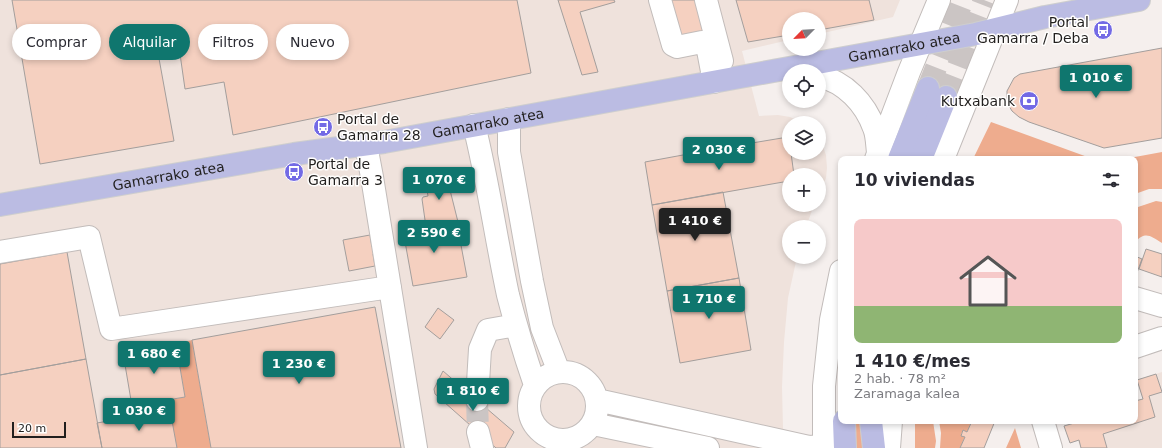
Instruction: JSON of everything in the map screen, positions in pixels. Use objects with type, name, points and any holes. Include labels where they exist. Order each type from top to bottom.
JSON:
[{"type":"main road","name":"Gamarrako atea","points":[[821,64],[922,43],[976,34],[1045,17],[1139,0]]},
{"type":"main road","name":"Gamarrako atea","points":[[0,205],[294,154],[366,145],[720,81],[782,72]]},
{"type":"main road","points":[[901,156],[937,93],[922,156]]},
{"type":"main road","points":[[831,447],[842,424]]},
{"type":"main road","points":[[871,424],[874,448]]},
{"type":"street","points":[[660,0],[673,45],[677,48],[702,42],[707,45],[720,81]]},
{"type":"street","points":[[706,0],[720,81]]},
{"type":"street","points":[[877,156],[909,72],[939,0]]},
{"type":"street","points":[[944,156],[1006,0]]},
{"type":"street","points":[[826,78],[840,85],[856,98],[869,116],[874,130],[877,156]]},
{"type":"street","points":[[509,119],[509,152],[532,281],[542,328],[559,372]]},
{"type":"street","points":[[474,125],[482,158],[508,295],[535,385]]},
{"type":"street","points":[[366,145],[416,448]]},
{"type":"street","points":[[0,252],[89,237],[111,329],[390,286]]},
{"type":"street","points":[[597,400],[809,447],[831,447],[824,386],[831,320],[838,286]]},
{"type":"street","points":[[1138,299],[1162,306]]},
{"type":"street","points":[[477,400],[480,349],[488,330],[516,325]]},
{"type":"street","points":[[1138,346],[1162,338]]},
{"type":"street","points":[[559,372],[569,372],[588,382],[594,390],[597,400],[596,416],[593,424],[579,437],[565,444],[547,437],[536,438],[528,407],[530,396],[535,385],[550,374],[559,372]]},
{"type":"street","points":[[593,424],[708,448]]},
{"type":"street","points":[[889,448],[891,424]]},
{"type":"street","points":[[1044,424],[1051,448]]},
{"type":"shaded area","points":[[0,0],[900,0],[893,17],[826,32],[826,12],[782,12],[782,42],[742,51],[759,116],[778,115],[784,116],[782,116],[782,160],[826,160],[826,155],[827,168],[826,178],[826,168],[782,168],[782,212],[811,212],[809,220],[782,220],[782,264],[795,264],[788,298],[784,342],[782,387],[783,428],[787,448],[0,448]]},
{"type":"shaded area","points":[[991,122],[1085,156],[974,156]]},
{"type":"shaded area","points":[[1162,152],[1162,189],[1149,189],[1138,193],[1138,156]]},
{"type":"shaded area","points":[[1156,201],[1162,202],[1162,243],[1148,236],[1138,240],[1138,207]]},
{"type":"shaded area","points":[[192,340],[211,448],[177,448],[134,416],[132,406],[185,397],[176,344]]},
{"type":"shaded area","points":[[1162,372],[1162,448],[1081,448],[1078,441],[1070,443],[1064,426],[1092,424],[1138,424],[1138,400],[1143,399],[1138,380]]},
{"type":"shaded area","points":[[852,424],[862,424],[864,448],[852,448]]},
{"type":"shaded area","points":[[915,424],[933,424],[936,441],[935,448],[915,448]]},
{"type":"shaded area","points":[[940,424],[971,424],[967,432],[963,430],[961,435],[965,437],[960,448],[940,448],[941,433]]},
{"type":"shaded area","points":[[1015,428],[1021,448],[1006,448]]},
{"type":"building","points":[[12,0],[517,0],[531,73],[233,135],[224,82],[185,89],[181,60],[190,60],[190,24],[109,24],[109,60],[159,60],[174,141],[40,164],[22,60],[101,60],[101,24],[16,24]]},
{"type":"building","points":[[558,0],[614,0],[615,2],[580,12],[598,72],[582,75]]},
{"type":"building","points":[[666,0],[702,0],[711,32],[678,41]]},
{"type":"building","points":[[736,0],[869,0],[874,20],[826,29],[826,12],[782,12],[782,36],[748,42]]},
{"type":"building","points":[[1162,48],[1162,138],[1104,148],[1029,122],[1019,117],[1009,106],[1007,91],[1014,78],[1020,74]]},
{"type":"building","points":[[782,138],[782,160],[792,160],[793,168],[782,168],[782,182],[652,205],[645,162],[710,150],[709,146],[721,144],[722,148]]},
{"type":"building","points":[[445,170],[458,222],[426,227],[422,199],[423,197],[428,196],[426,184],[431,172]]},
{"type":"building","points":[[723,192],[739,278],[667,291],[652,205]]},
{"type":"building","points":[[418,222],[418,225],[423,224],[424,229],[457,224],[467,277],[413,286],[402,225]]},
{"type":"building","points":[[370,235],[375,254],[373,254],[375,266],[349,271],[343,240]]},
{"type":"building","points":[[1146,249],[1162,254],[1162,277],[1139,269]]},
{"type":"building","points":[[67,252],[86,359],[0,375],[0,264]]},
{"type":"building","points":[[1138,257],[1142,259],[1138,270]]},
{"type":"building","points":[[739,278],[751,350],[680,363],[667,291]]},
{"type":"building","points":[[375,307],[401,448],[211,448],[192,340]]},
{"type":"building","points":[[438,308],[454,320],[440,339],[425,327]]},
{"type":"building","points":[[176,344],[185,397],[132,406],[123,353]]},
{"type":"building","points":[[86,359],[102,448],[0,448],[0,375]]},
{"type":"building","points":[[443,371],[514,432],[505,448],[496,448],[435,394],[434,389]]},
{"type":"building","points":[[1156,374],[1162,392],[1149,396],[1155,417],[1138,423],[1138,400],[1143,399],[1138,380]]},
{"type":"building","points":[[170,410],[177,448],[102,448],[97,423]]},
{"type":"building","points":[[971,424],[994,424],[984,448],[960,448],[965,437],[961,436],[963,430],[967,432]]},
{"type":"building","points":[[1071,424],[1134,424],[1103,434],[1107,448],[1081,448],[1079,440],[1070,443],[1064,426]]},
{"type":"tunnel","points":[[928,88],[963,0]]},
{"type":"tunnel","points":[[946,97],[984,0]]},
{"type":"tunnel","points":[[477,400],[478,432]]},
{"type":"place","name":"Portal Gamarra / Deba","points":[[1103,30]]},
{"type":"place","name":"Kutxabank","points":[[1029,101]]},
{"type":"place","name":"Portal de Gamarra 28","points":[[323,127]]},
{"type":"place","name":"Portal de Gamarra 3","points":[[294,172]]}]
